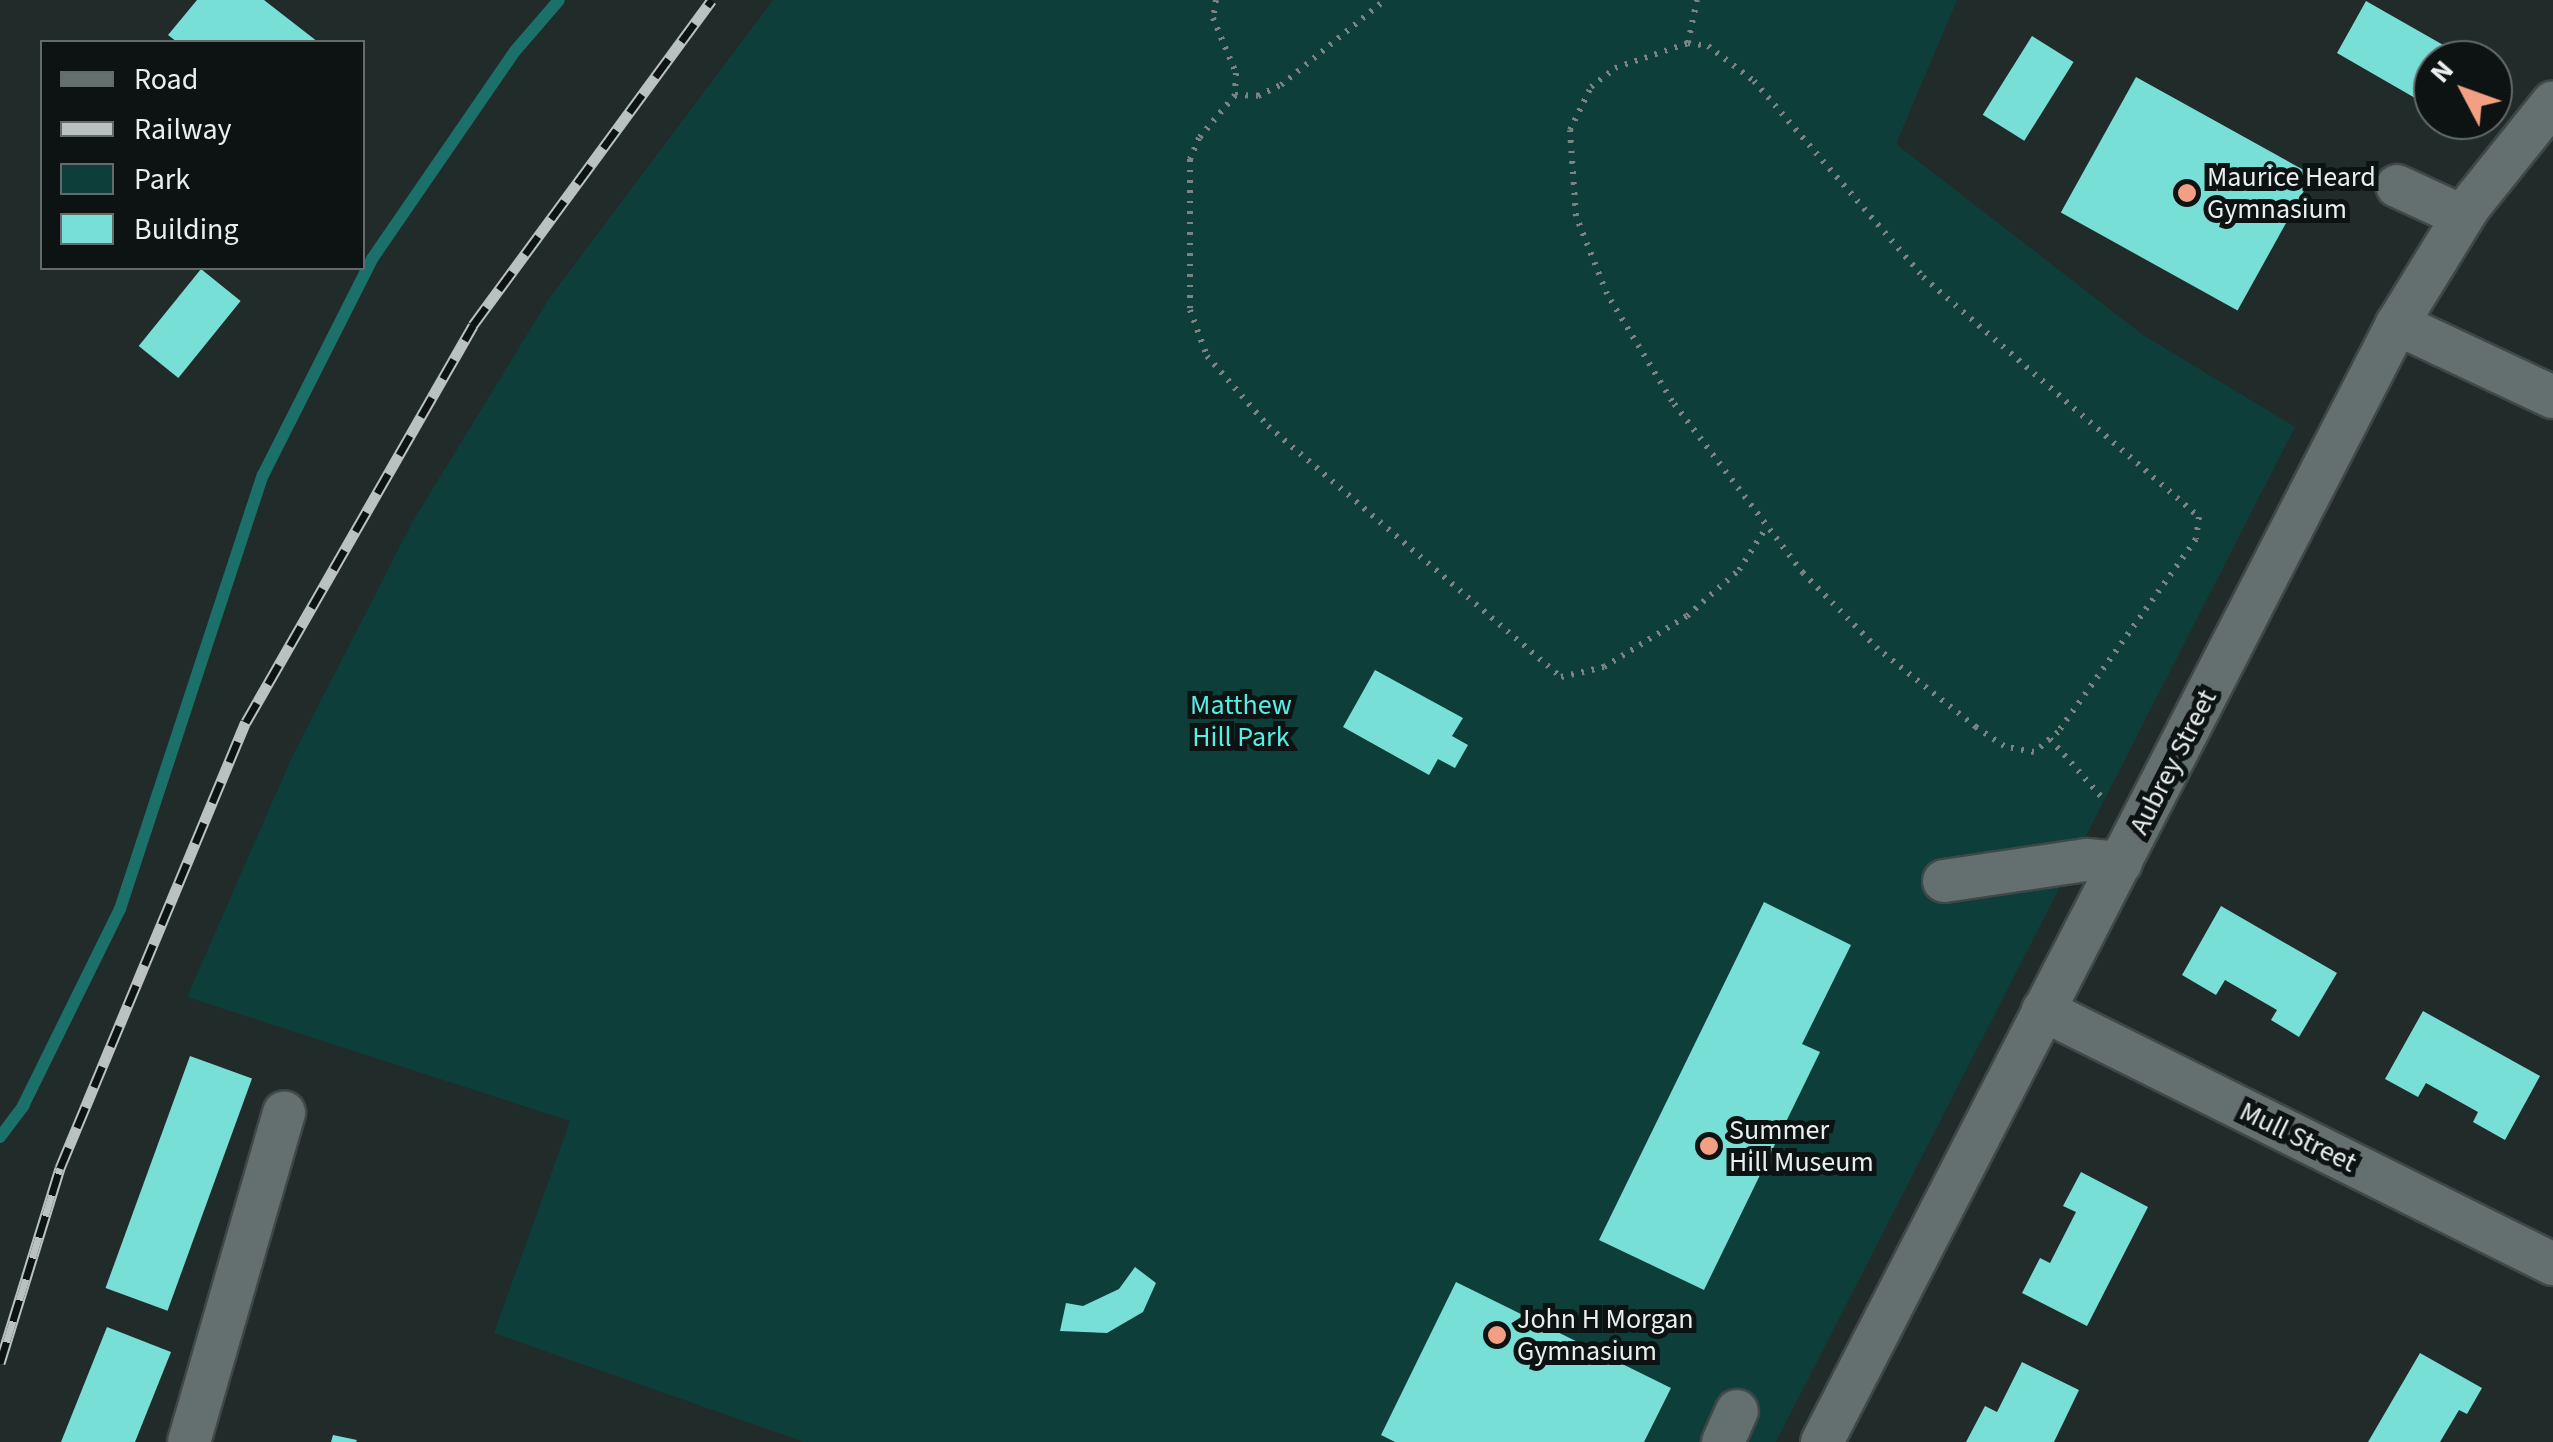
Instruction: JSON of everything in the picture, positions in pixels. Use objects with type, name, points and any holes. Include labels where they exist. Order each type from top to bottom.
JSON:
[{"type":"street","name":"Aubrey Street","points":[[1822,1442],[2397,324],[2462,216],[2553,102]]},
{"type":"street","points":[[2398,186],[2462,216]]},
{"type":"street","points":[[2397,324],[2553,397]]},
{"type":"street","points":[[1944,881],[2087,860],[2121,863]]},
{"type":"street","name":"Mull Street","points":[[2043,1010],[2553,1264]]},
{"type":"street","points":[[189,1442],[284,1112]]},
{"type":"path","points":[[1216,0],[1213,18],[1236,73],[1236,95],[1198,138],[1186,187],[1190,310],[1207,356],[1268,426],[1561,678],[1604,667],[1687,616],[1739,570],[1766,528]]},
{"type":"path","points":[[1236,95],[1258,96],[1281,85],[1385,0]]},
{"type":"path","points":[[1688,43],[1697,0]]},
{"type":"path","points":[[1688,43],[1708,46],[1754,81],[1923,277],[2199,517],[2196,539],[2050,739],[2020,752],[1976,726],[1841,614],[1766,528],[1637,350],[1588,252],[1571,184],[1570,130],[1592,86],[1632,59],[1688,43]]},
{"type":"path","points":[[2050,739],[2096,796],[2146,815]]},
{"type":"green space","name":"Matthew Hill Park","points":[[773,0],[1957,0],[1896,144],[2143,335],[2295,427],[1776,1442],[804,1442],[494,1333],[570,1121],[187,997],[293,755],[413,521],[550,297]]},
{"type":"building","points":[[197,0],[264,0],[315,40],[174,40],[168,35]]},
{"type":"building","points":[[2366,1],[2434,40],[2413,40],[2413,97],[2337,53]]},
{"type":"building","points":[[2032,36],[2074,62],[2024,141],[1983,115]]},
{"type":"building","name":"Maurice Heard Gymnasium","points":[[2136,77],[2313,175],[2238,310],[2061,213]]},
{"type":"building","points":[[202,270],[241,301],[178,378],[139,346]]},
{"type":"building","points":[[1375,670],[1463,718],[1452,736],[1468,745],[1455,768],[1438,759],[1429,775],[1343,727]]},
{"type":"building","name":"Summer Hill Museum","points":[[1764,902],[1851,945],[1802,1044],[1820,1052],[1704,1290],[1599,1240]]},
{"type":"building","points":[[2221,906],[2337,973],[2299,1037],[2271,1020],[2277,1010],[2225,980],[2216,995],[2182,975]]},
{"type":"building","points":[[2423,1011],[2540,1076],[2505,1140],[2473,1122],[2478,1112],[2426,1083],[2418,1097],[2385,1079]]},
{"type":"building","points":[[190,1056],[252,1079],[168,1311],[106,1288]]},
{"type":"building","points":[[2081,1172],[2148,1207],[2087,1326],[2022,1293],[2040,1258],[2050,1263],[2076,1212],[2063,1206]]},
{"type":"building","points":[[1135,1267],[1156,1283],[1143,1312],[1107,1333],[1060,1331],[1066,1303],[1083,1306],[1119,1289]]},
{"type":"building","name":"John H Morgan Gymnasium","points":[[1456,1282],[1671,1388],[1644,1442],[1395,1442],[1381,1435]]},
{"type":"building","points":[[107,1327],[171,1352],[135,1442],[61,1442]]},
{"type":"building","points":[[2420,1353],[2482,1388],[2467,1414],[2459,1410],[2440,1442],[2368,1442]]},
{"type":"building","points":[[2022,1362],[2079,1390],[2054,1442],[1966,1442],[1985,1406],[1997,1412]]},
{"type":"building","points":[[333,1435],[357,1440],[331,1442]]},
{"type":"waterway","points":[[0,1137],[23,1106],[120,909],[263,475],[372,259],[515,51],[559,0]]},
{"type":"railway","points":[[0,1363],[60,1168],[246,722],[473,325],[712,0]]},
{"type":"place","name":"Maurice Heard Gymnasium","points":[[2187,193]]},
{"type":"place","name":"Summer Hill Museum","points":[[1709,1146]]},
{"type":"place","name":"John H Morgan Gymnasium","points":[[1497,1335]]}]
